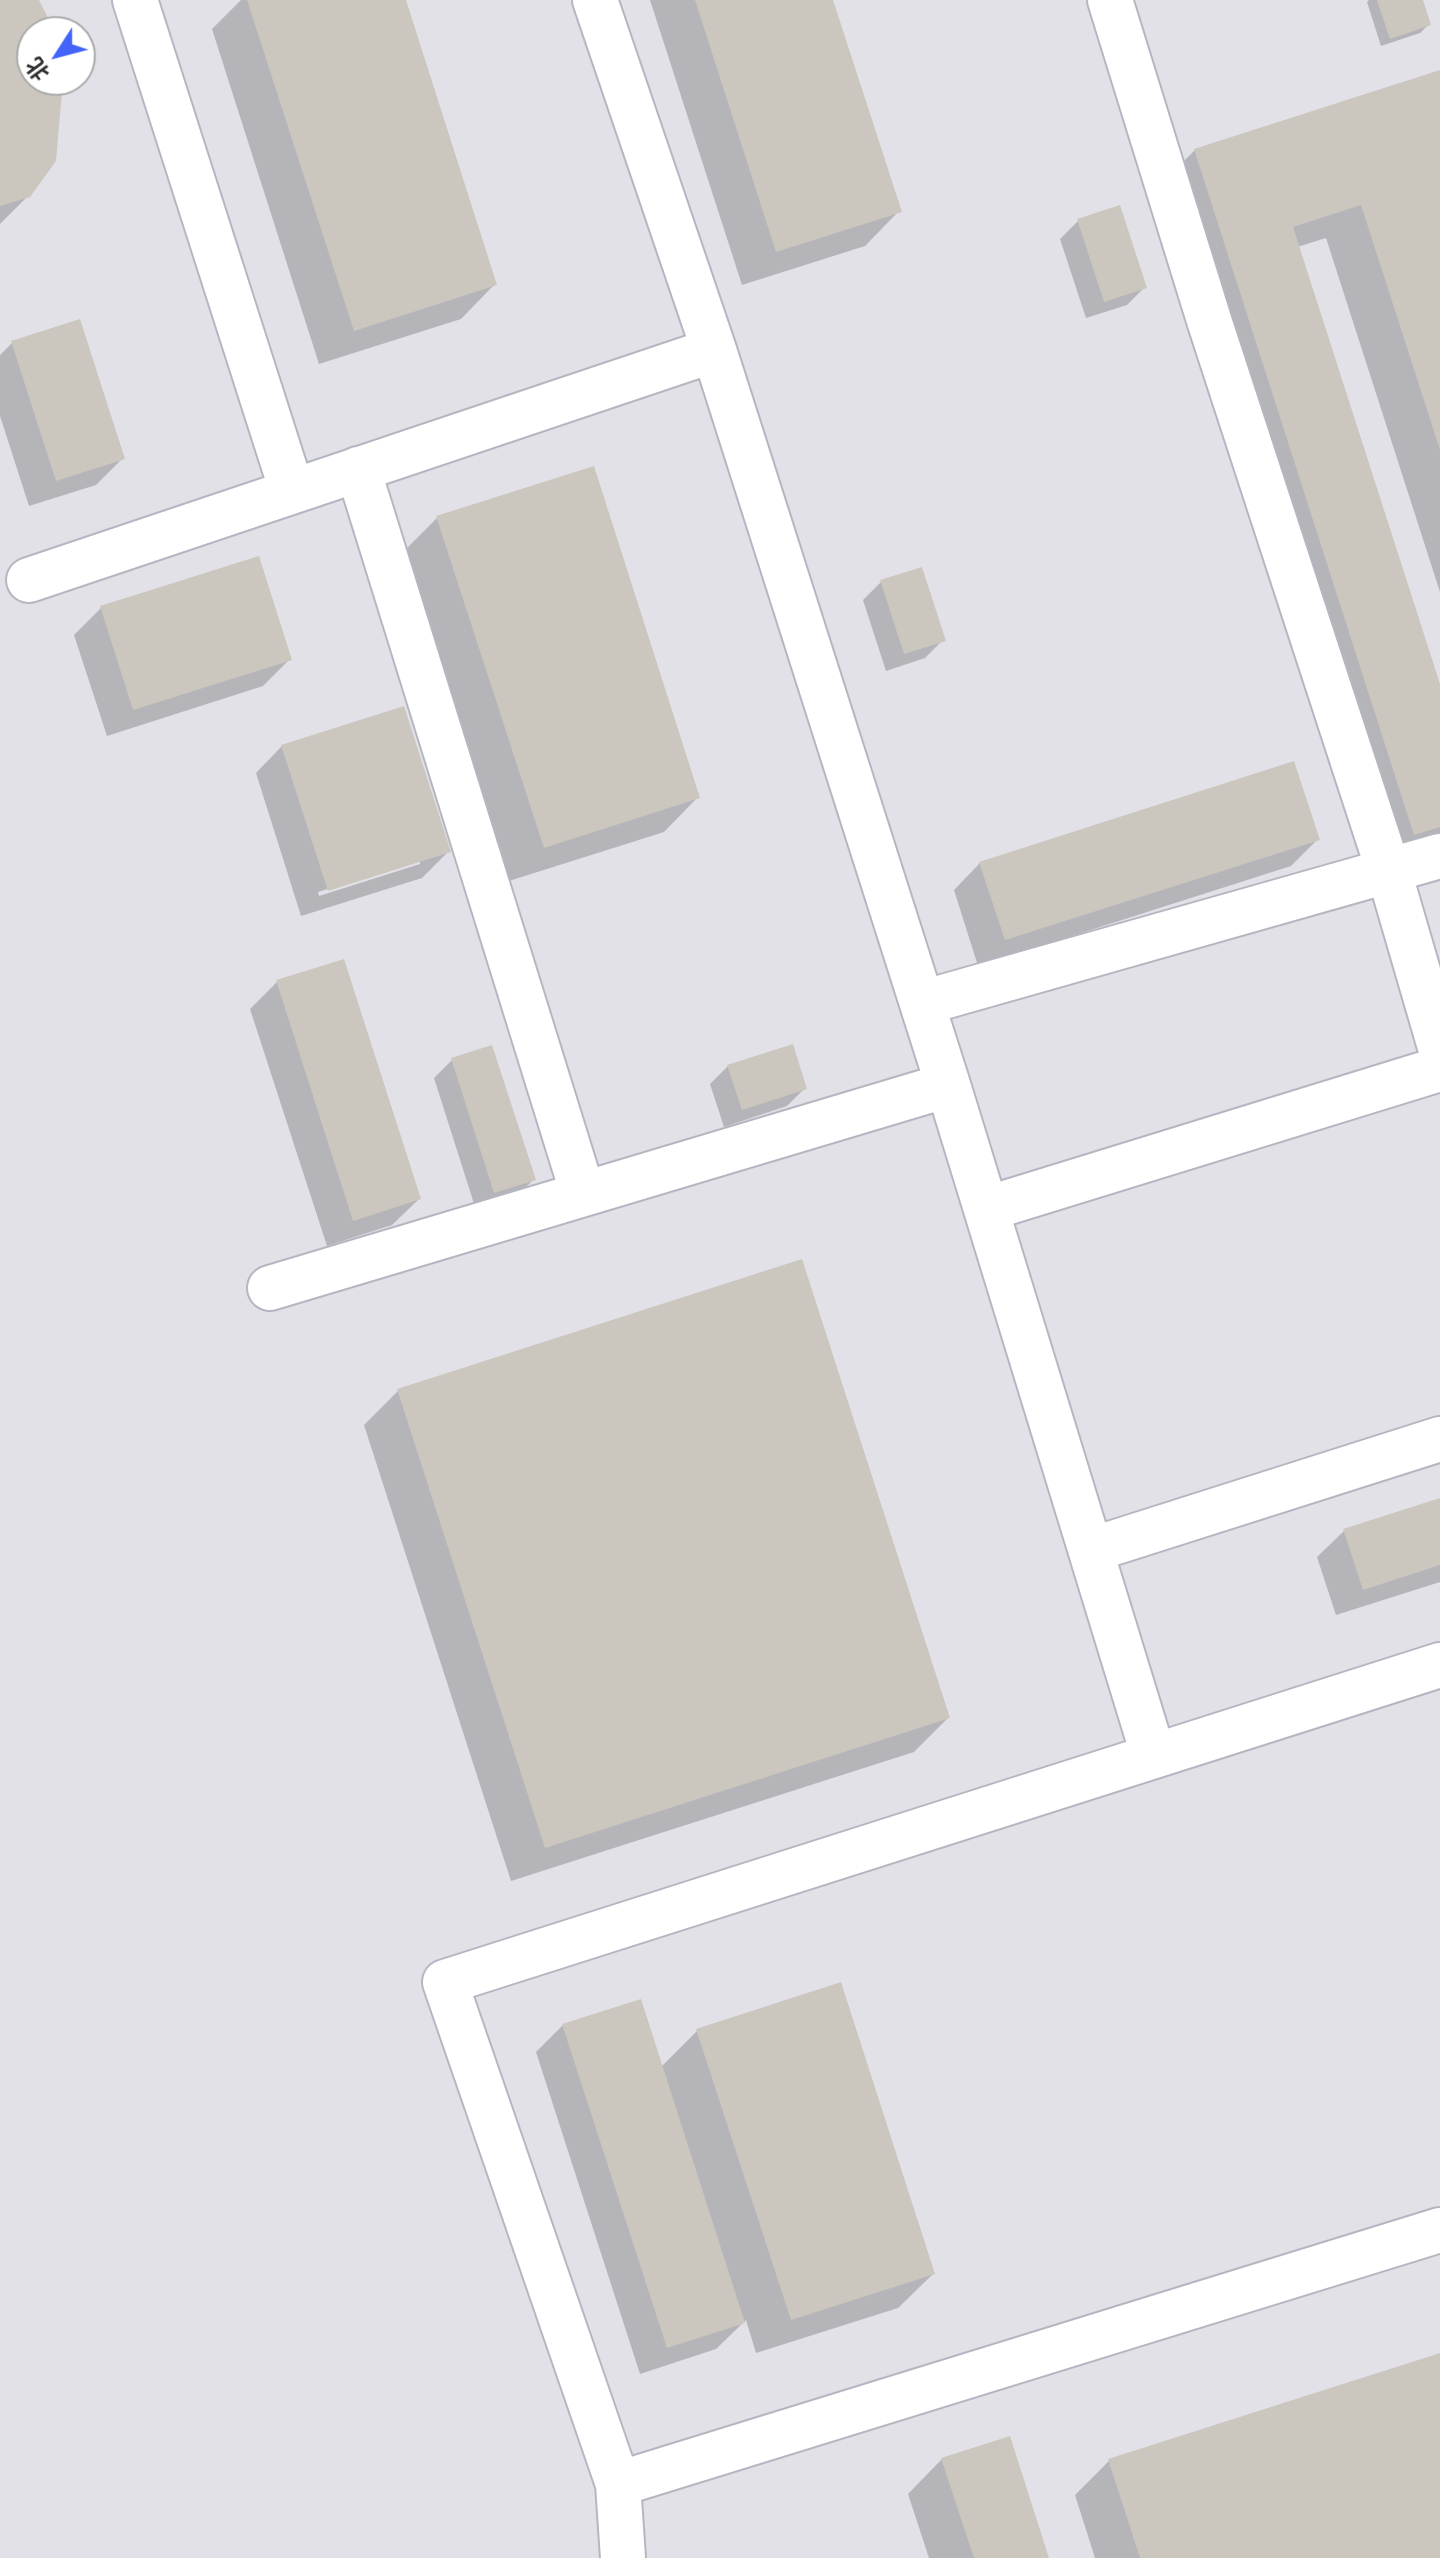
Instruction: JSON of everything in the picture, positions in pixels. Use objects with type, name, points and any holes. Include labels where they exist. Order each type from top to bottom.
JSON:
[{"type":"lane","points":[[135,0],[292,491]]},
{"type":"lane","points":[[595,0],[714,350],[922,1003],[1153,1754]]},
{"type":"lane","points":[[1110,0],[1209,320],[1389,872],[1440,1047]]},
{"type":"lane","points":[[29,580],[714,350]]},
{"type":"lane","points":[[358,469],[583,1194]]},
{"type":"lane","points":[[922,1003],[1440,856]]},
{"type":"lane","points":[[986,1209],[1440,1069]]},
{"type":"lane","points":[[270,1288],[948,1085]]},
{"type":"lane","points":[[1091,1550],[1440,1439]]},
{"type":"lane","points":[[623,2558],[618,2484],[445,1982],[1440,1665]]},
{"type":"lane","points":[[618,2484],[1440,2230]]},
{"type":"shaded area","points":[[0,0],[1440,0],[1440,2558],[0,2558]]},
{"type":"building","points":[[0,0],[39,0],[47,16],[16,16],[16,96],[62,96],[56,161],[30,197],[0,206]]},
{"type":"building","points":[[247,0],[406,0],[497,285],[354,331]]},
{"type":"building","points":[[695,0],[833,0],[902,212],[776,252]]},
{"type":"building","points":[[1377,0],[1423,0],[1431,25],[1390,39]]},
{"type":"building","points":[[1440,70],[1440,450],[1361,205],[1293,227],[1440,684],[1440,827],[1414,835],[1194,149]]},
{"type":"building","points":[[1120,205],[1147,288],[1104,302],[1077,219]]},
{"type":"building","points":[[80,319],[125,459],[56,481],[11,341]]},
{"type":"building","points":[[594,466],[700,798],[544,848],[436,516]]},
{"type":"building","points":[[259,556],[292,660],[133,710],[100,606]]},
{"type":"building","points":[[922,567],[946,641],[904,654],[880,580]]},
{"type":"building","points":[[404,706],[451,852],[328,891],[281,745]]},
{"type":"building","points":[[1294,761],[1320,840],[1005,940],[979,862]]},
{"type":"building","points":[[344,959],[421,1199],[353,1221],[276,980]]},
{"type":"building","points":[[793,1044],[807,1089],[742,1110],[727,1065]]},
{"type":"building","points":[[492,1045],[536,1180],[494,1193],[451,1058]]},
{"type":"building","points":[[802,1259],[950,1718],[545,1848],[397,1389]]},
{"type":"building","points":[[1440,1498],[1440,1565],[1363,1590],[1343,1529]]},
{"type":"building","points":[[841,1982],[935,2274],[791,2320],[696,2029]]},
{"type":"building","points":[[641,1999],[745,2323],[667,2348],[562,2024]]},
{"type":"building","points":[[1440,2353],[1440,2558],[1140,2558],[1108,2459]]},
{"type":"building","points":[[1010,2436],[1049,2558],[974,2558],[941,2458]]}]
